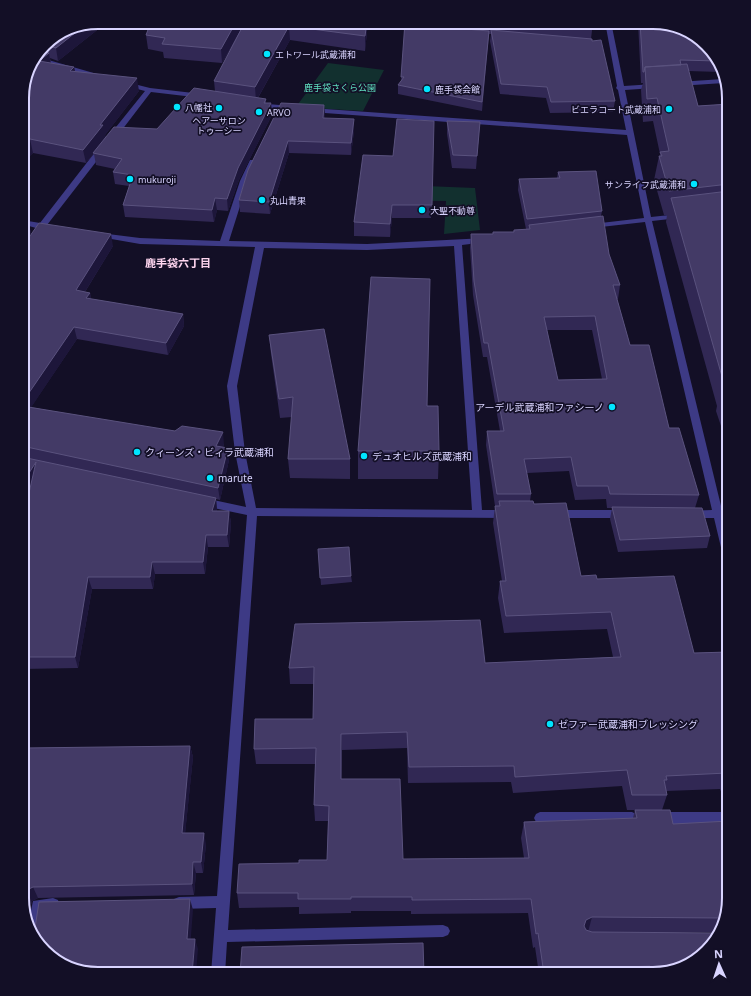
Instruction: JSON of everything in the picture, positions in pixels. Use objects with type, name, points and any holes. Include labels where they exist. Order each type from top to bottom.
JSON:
[{"type":"street","points":[[410,29],[423,32],[424,29]]},
{"type":"street","points":[[608,29],[609,48],[620,88],[648,220],[722,531]]},
{"type":"street","points":[[41,60],[150,90],[209,97]]},
{"type":"street","points":[[668,85],[720,81]]},
{"type":"street","points":[[620,88],[660,85]]},
{"type":"street","points":[[34,238],[150,90]]},
{"type":"street","points":[[248,103],[278,111],[300,109],[630,133]]},
{"type":"street","points":[[224,243],[244,181],[257,154]]},
{"type":"street","points":[[584,227],[685,216]]},
{"type":"street","points":[[29,224],[57,229]]},
{"type":"street","points":[[94,234],[140,241],[367,247],[458,243],[489,239]]},
{"type":"street","points":[[458,243],[477,514]]},
{"type":"street","points":[[219,967],[252,512],[240,452],[232,386],[260,245]]},
{"type":"street","points":[[191,499],[252,512],[516,514]]},
{"type":"street","points":[[547,514],[633,514]]},
{"type":"street","points":[[679,514],[722,514]]},
{"type":"street","points":[[540,818],[722,818]]},
{"type":"street","points":[[170,903],[224,902]]},
{"type":"street","points":[[35,925],[38,905],[69,904]]},
{"type":"street","points":[[221,936],[443,931]]},
{"type":"green space","name":"鹿手袋さくら公園","points":[[328,63],[384,70],[363,111],[296,107]]},
{"type":"green space","points":[[400,185],[475,188],[480,230],[444,234],[446,201],[399,200]]},
{"type":"building","points":[[148,29],[232,29],[221,49],[162,44],[165,38],[146,35]]},
{"type":"building","points":[[241,29],[287,29],[255,87],[214,81]]},
{"type":"building","points":[[312,29],[366,29],[365,36]]},
{"type":"building","points":[[404,29],[465,29],[489,31],[482,102],[398,85],[404,77],[401,77]]},
{"type":"building","points":[[640,29],[657,29],[679,34],[698,46],[711,61],[680,60],[681,65],[645,67],[643,72]]},
{"type":"building","points":[[491,30],[592,39],[592,41],[601,40],[615,101],[551,102],[547,87],[501,84]]},
{"type":"building","points":[[74,34],[56,48],[52,47],[64,38]]},
{"type":"building","points":[[47,52],[49,53],[41,59]]},
{"type":"building","points":[[40,61],[74,67],[70,71],[137,78],[100,125],[103,125],[83,150],[29,140],[29,94],[31,80]]},
{"type":"building","points":[[687,64],[698,106],[722,104],[722,185],[669,191],[659,156],[662,156],[660,152],[669,151],[657,98],[647,99],[645,67]]},
{"type":"building","points":[[194,88],[266,99],[264,103],[271,103],[238,168],[227,199],[215,198],[212,210],[123,205],[133,175],[113,172],[122,159],[93,153],[114,127],[157,129]]},
{"type":"building","points":[[281,103],[324,105],[323,118],[354,119],[351,143],[288,141],[269,202],[239,200],[248,170]]},
{"type":"building","points":[[397,119],[434,121],[432,205],[392,205],[390,224],[354,222],[363,155],[393,156]]},
{"type":"building","points":[[447,121],[480,122],[477,156],[453,155]]},
{"type":"building","points":[[596,171],[602,211],[527,219],[519,179],[560,178],[558,172]]},
{"type":"building","points":[[722,192],[722,376],[671,198]]},
{"type":"building","points":[[603,216],[609,254],[620,285],[613,285],[630,345],[649,345],[669,428],[679,428],[699,495],[610,494],[608,486],[577,486],[571,457],[524,459],[531,494],[497,494],[487,431],[504,431],[488,343],[484,343],[474,281],[471,234],[514,232],[514,230],[530,229],[529,225]],"holes":[[[595,316],[607,379],[558,380],[544,317]]]},
{"type":"building","points":[[39,223],[111,234],[76,290],[90,293],[86,298],[183,314],[166,343],[74,327],[29,393],[29,237]]},
{"type":"building","points":[[371,277],[430,279],[427,406],[438,406],[439,451],[358,451]]},
{"type":"building","points":[[324,329],[350,459],[288,459],[293,397],[279,399],[269,335]]},
{"type":"building","name":"クィーンズ・ビィラ武蔵浦和","points":[[29,407],[175,431],[182,426],[223,432],[216,446],[228,448],[218,488],[29,448]]},
{"type":"building","points":[[29,458],[216,498],[212,511],[229,511],[227,535],[206,535],[203,562],[152,562],[150,577],[88,577],[75,657],[29,657],[29,493],[36,462],[29,473]]},
{"type":"building","points":[[499,501],[533,501],[534,504],[566,503],[581,576],[596,575],[597,579],[674,576],[694,653],[722,652],[722,773],[666,776],[667,780],[664,780],[667,795],[632,795],[627,770],[515,777],[514,766],[409,767],[407,732],[341,734],[341,779],[400,779],[403,859],[529,858],[524,822],[637,818],[635,810],[670,810],[673,824],[722,821],[722,898],[719,918],[592,917],[586,920],[584,926],[586,930],[592,932],[712,933],[704,944],[699,944],[698,950],[683,960],[671,965],[653,967],[543,967],[531,899],[412,900],[412,897],[351,897],[351,899],[298,899],[298,893],[237,893],[239,864],[299,863],[299,860],[327,860],[329,806],[314,805],[316,748],[254,749],[255,719],[313,719],[314,667],[289,668],[295,624],[480,620],[485,663],[621,657],[611,612],[506,616],[500,581],[506,581],[495,506],[500,506]]},
{"type":"building","points":[[612,507],[702,508],[710,536],[620,540]]},
{"type":"building","points":[[349,547],[351,576],[320,578],[318,549]]},
{"type":"building","points":[[190,746],[182,833],[204,833],[201,862],[193,862],[192,884],[33,887],[29,889],[29,748]]},
{"type":"building","points":[[190,899],[187,939],[195,939],[193,967],[98,967],[85,966],[68,960],[53,950],[46,943],[35,926],[39,902]]},
{"type":"building","points":[[423,943],[424,967],[241,967],[242,947]]},
{"type":"place","name":"エトワール武蔵浦和","points":[[267,54]]},
{"type":"place","name":"鹿手袋会館","points":[[427,89]]},
{"type":"place","name":"八幡社","points":[[177,107]]},
{"type":"place","name":"ヘアーサロン トゥーシー","points":[[219,108]]},
{"type":"place","name":"ビエラコート武蔵浦和","points":[[669,109]]},
{"type":"place","name":"ARVO","points":[[259,112]]},
{"type":"place","name":"mukuroji","points":[[130,179]]},
{"type":"place","name":"サンライフ武蔵浦和","points":[[694,184]]},
{"type":"place","name":"丸山青果","points":[[262,200]]},
{"type":"place","name":"大聖不動尊","points":[[422,210]]},
{"type":"place","name":"アーデル武蔵浦和ファシーノ","points":[[612,407]]},
{"type":"place","name":"クィーンズ・ビィラ武蔵浦和","points":[[137,452]]},
{"type":"place","name":"デュオヒルズ武蔵浦和","points":[[364,456]]},
{"type":"place","name":"marute","points":[[210,478]]},
{"type":"place","name":"ゼファー武蔵浦和ブレッシング","points":[[550,724]]},
{"type":"district","name":"鹿手袋六丁目","points":[[178,262]]}]
